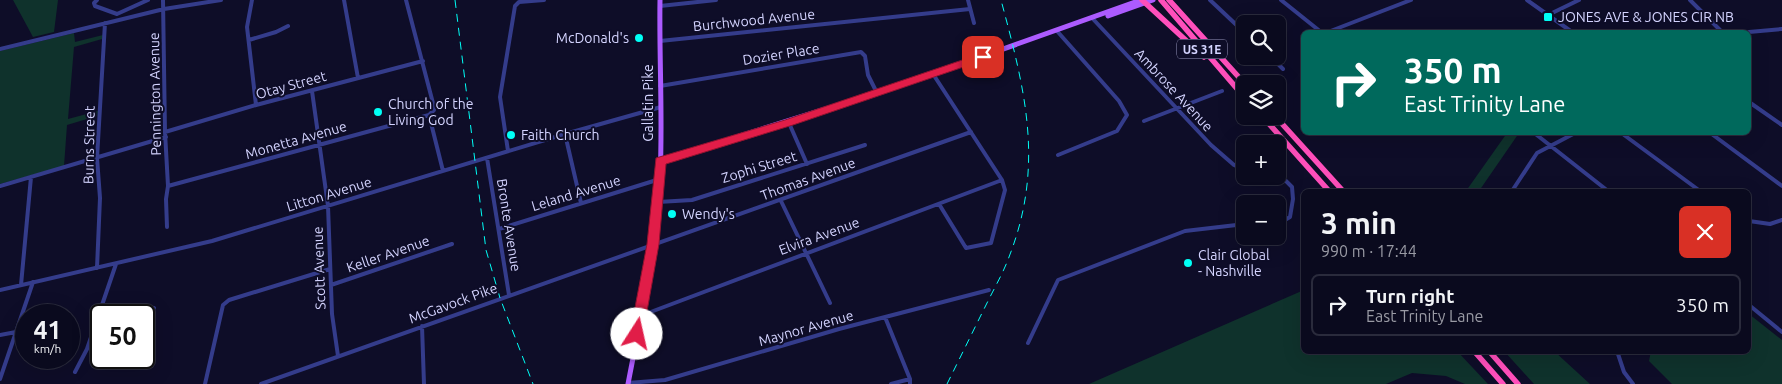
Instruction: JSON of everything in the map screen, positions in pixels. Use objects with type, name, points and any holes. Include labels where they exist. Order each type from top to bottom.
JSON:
[{"type":"highway","name":"US 31E","points":[[1161,0],[1236,88]]},
{"type":"highway","name":"US 31E","points":[[1169,0],[1237,75]]},
{"type":"highway","points":[[1143,1],[1226,77]]},
{"type":"highway","points":[[1270,125],[1327,189]]},
{"type":"highway","points":[[1283,125],[1341,189]]},
{"type":"highway","points":[[1477,354],[1503,384]]},
{"type":"highway","points":[[1492,354],[1518,384]]},
{"type":"main road","points":[[660,161],[789,123],[1143,1],[1153,0]]},
{"type":"main road","name":"Gallatin Pike","points":[[628,384],[653,244],[660,179],[660,3]]},
{"type":"street","points":[[97,0],[94,3],[95,6],[117,14],[148,0]]},
{"type":"street","name":"Pennington Avenue","points":[[163,0],[168,186],[166,199],[167,227]]},
{"type":"street","points":[[0,49],[164,8],[221,0]]},
{"type":"street","points":[[252,0],[248,27],[256,106]]},
{"type":"street","points":[[344,0],[358,78]]},
{"type":"street","points":[[406,0],[434,107],[434,110],[429,115],[443,171]]},
{"type":"street","points":[[508,151],[500,97],[517,3],[544,0]]},
{"type":"street","points":[[660,3],[716,0]]},
{"type":"street","points":[[968,0],[974,24]]},
{"type":"street","points":[[1210,0],[1236,25]]},
{"type":"street","points":[[1281,0],[1318,30]]},
{"type":"street","points":[[1333,30],[1412,0]]},
{"type":"street","points":[[1527,0],[1569,30]]},
{"type":"street","points":[[1548,15],[1579,0]]},
{"type":"street","points":[[1690,0],[1720,30]]},
{"type":"street","name":"Burchwood Avenue","points":[[660,40],[970,9]]},
{"type":"street","name":"Ambrose Avenue","points":[[1093,19],[1221,155],[1236,164]]},
{"type":"street","name":"Burns Street","points":[[97,268],[100,198],[97,158],[105,23]]},
{"type":"street","points":[[249,40],[276,32],[288,26]]},
{"type":"street","points":[[1751,32],[1782,29]]},
{"type":"street","points":[[1057,31],[1119,101],[1127,114],[1125,121],[1117,130],[1058,154]]},
{"type":"street","name":"Dozier Place","points":[[660,86],[861,52],[865,56],[868,75],[878,93]]},
{"type":"street","name":"Otay Street","points":[[0,186],[97,158],[256,106],[423,61]]},
{"type":"street","points":[[1279,65],[1283,69]]},
{"type":"street","points":[[933,74],[1001,178],[1005,190],[991,243],[966,248],[938,204]]},
{"type":"street","name":"Scott Avenue","points":[[312,90],[328,206],[332,314],[338,356]]},
{"type":"street","points":[[1144,121],[1222,91]]},
{"type":"street","points":[[1751,103],[1782,125]]},
{"type":"street","name":"Litton Avenue","points":[[0,290],[186,248],[508,151],[661,108]]},
{"type":"street","name":"Monetta Avenue","points":[[168,186],[429,115]]},
{"type":"street","points":[[789,123],[807,164]]},
{"type":"street","name":"Thomas Avenue","points":[[653,244],[781,201],[971,132]]},
{"type":"street","points":[[566,134],[581,203]]},
{"type":"street","points":[[1537,135],[1605,189]]},
{"type":"street","points":[[1513,189],[1536,153],[1571,135]]},
{"type":"street","points":[[1624,135],[1697,189]]},
{"type":"street","points":[[1713,135],[1782,186]]},
{"type":"street","name":"Zophi Street","points":[[658,202],[692,200],[865,145]]},
{"type":"street","name":"Bronte Avenue","points":[[488,158],[509,295]]},
{"type":"street","points":[[21,285],[31,177]]},
{"type":"street","name":"Elvira Avenue","points":[[640,316],[938,204],[1001,178]]},
{"type":"street","name":"Leland Avenue","points":[[499,229],[660,179]]},
{"type":"street","points":[[1286,181],[1292,184],[1294,189],[1289,219],[1286,220]]},
{"type":"street","points":[[781,201],[830,303]]},
{"type":"street","points":[[1751,221],[1770,224],[1782,220]]},
{"type":"street","points":[[1028,343],[1058,280],[1185,230],[1236,225]]},
{"type":"street","name":"Keller Avenue","points":[[331,285],[452,244]]},
{"type":"street","name":"McGavock Pike","points":[[261,384],[653,244]]},
{"type":"street","points":[[104,304],[116,264]]},
{"type":"street","points":[[205,384],[223,305],[229,300],[330,269]]},
{"type":"street","points":[[26,304],[33,282]]},
{"type":"street","name":"Maynor Avenue","points":[[628,384],[665,380],[885,317],[989,290]]},
{"type":"street","points":[[1751,307],[1782,332]]},
{"type":"street","points":[[885,317],[910,381],[891,384]]},
{"type":"street","points":[[422,326],[424,384]]},
{"type":"street","points":[[0,335],[15,332]]},
{"type":"street","points":[[0,379],[15,335]]},
{"type":"street","points":[[75,372],[90,342]]},
{"type":"street","points":[[1618,354],[1624,372],[1633,384]]},
{"type":"green space","points":[[13,0],[58,0],[54,32],[33,37]]},
{"type":"green space","points":[[74,33],[75,42],[103,35],[102,39],[74,47],[68,119],[98,111],[97,116],[67,125],[64,166],[0,184],[0,51]]},
{"type":"green space","points":[[1506,135],[1518,135],[1480,189],[1467,189]]},
{"type":"green space","points":[[1301,291],[1301,354],[1460,354],[1488,384],[1465,384],[1446,376],[1412,373],[1386,384],[1089,384]]},
{"type":"green space","points":[[1751,316],[1782,340],[1782,384],[1672,384],[1649,361],[1650,354],[1751,354]]},
{"type":"green space","points":[[1507,354],[1557,354],[1590,384],[1534,384]]},
{"type":"railway","points":[[455,0],[486,250],[500,298],[533,384]]},
{"type":"railway","points":[[947,384],[1007,262],[1020,223],[1026,191],[1029,159],[1024,97],[1001,0]]},
{"type":"place","name":"JONES AVE & JONES CIR NB","points":[[1548,17]]},
{"type":"place","name":"McDonald's","points":[[639,38]]},
{"type":"place","name":"Church of the Living God","points":[[378,112]]},
{"type":"place","name":"Faith Church","points":[[511,135]]},
{"type":"place","name":"Wendy's","points":[[672,214]]},
{"type":"place","name":"Clair Global - Nashville","points":[[1188,263]]},
{"type":"route","points":[[637,334],[653,244],[660,179],[660,161],[789,123],[983,57]]}]
